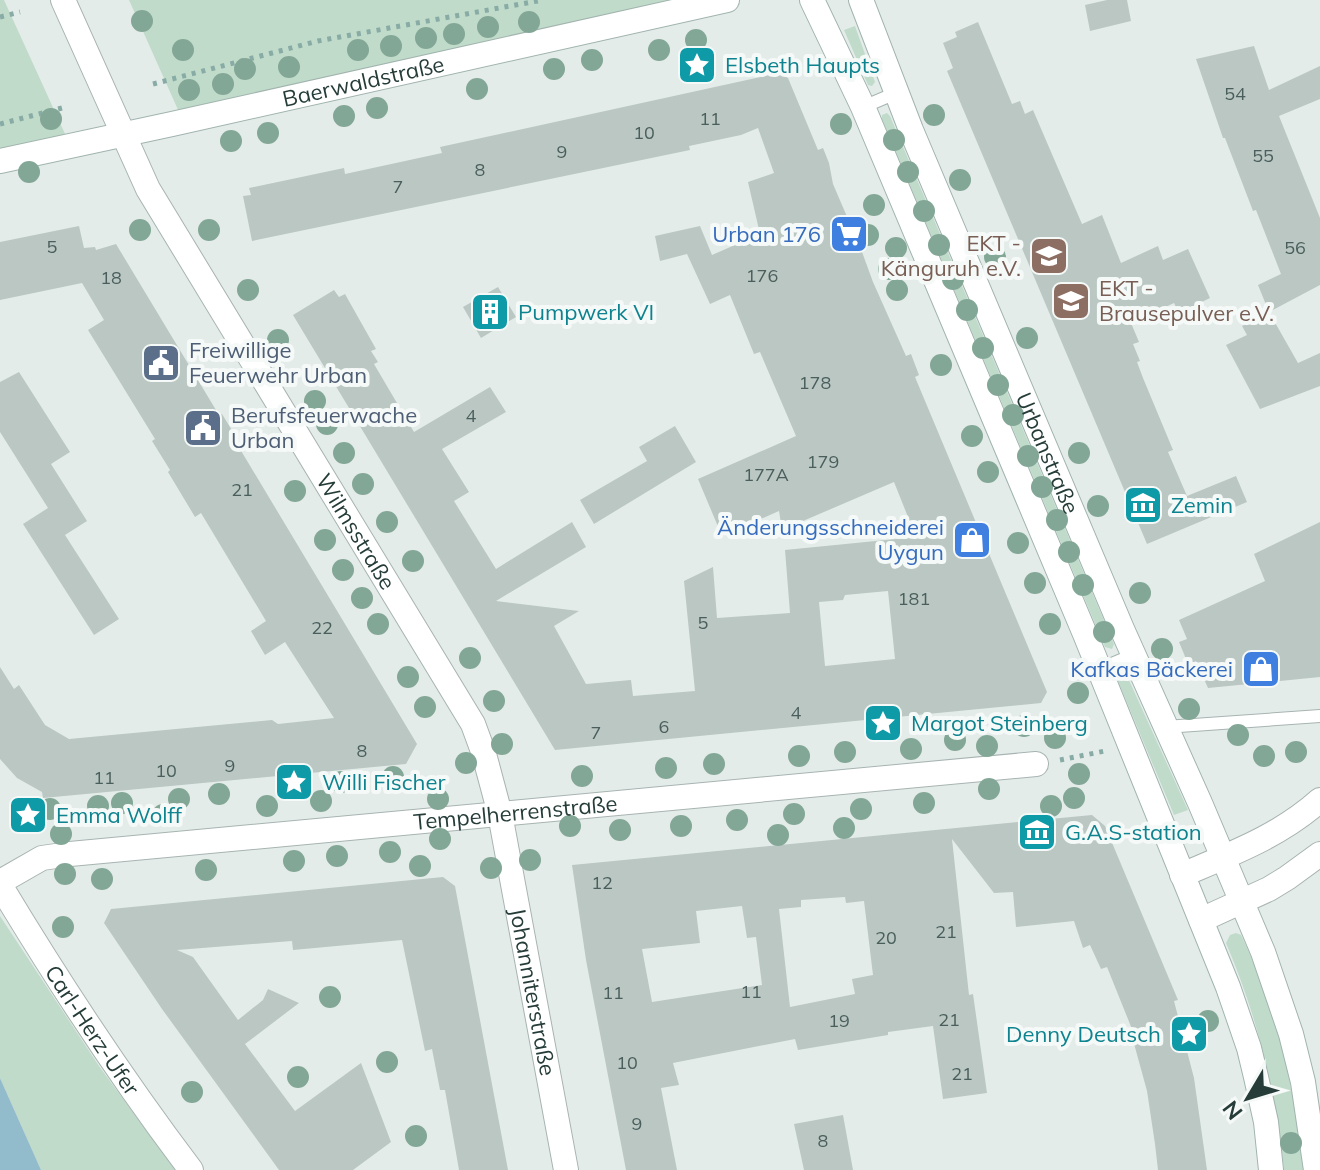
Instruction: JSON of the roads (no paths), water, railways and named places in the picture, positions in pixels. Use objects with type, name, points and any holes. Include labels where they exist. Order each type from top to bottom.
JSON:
[{"type":"street","name":"Wilmsstraße","points":[[63,0],[148,189],[473,724],[500,814]]},
{"type":"street","name":"Baerwaldstraße","points":[[0,161],[727,0]]},
{"type":"street","name":"Urbanstraße","points":[[812,0],[863,107],[1100,669],[1228,987],[1249,1048],[1266,1122],[1271,1170]]},
{"type":"street","name":"Urbanstraße","points":[[861,0],[896,93],[1133,655],[1263,952],[1291,1034],[1303,1082],[1316,1170]]},
{"type":"street","name":"Tempelherrenstraße","points":[[0,883],[42,858],[70,854],[1036,764]]},
{"type":"street","points":[[1182,875],[1283,829],[1320,800]]},
{"type":"street","name":"Johanniterstraße","points":[[500,814],[566,1170]]},
{"type":"street","points":[[1201,920],[1287,878],[1320,854]]},
{"type":"street","name":"Carl-Herz-Ufer","points":[[0,883],[92,1031],[191,1170]]},
{"type":"lane","points":[[863,107],[896,93]]},
{"type":"lane","points":[[1100,669],[1133,655]]},
{"type":"lane","points":[[1165,727],[1320,716]]},
{"type":"water","points":[[0,1078],[41,1170],[0,1170]]},
{"type":"place","name":"Elsbeth Haupts","points":[[697,65]]},
{"type":"place","name":"Urban 176","points":[[849,234]]},
{"type":"place","name":"EKT - Känguruh e.V.","points":[[1049,256]]},
{"type":"place","name":"EKT - Brausepulver e.V.","points":[[1071,301]]},
{"type":"place","name":"Pumpwerk VI","points":[[490,312]]},
{"type":"place","name":"Freiwillige Feuerwehr Urban","points":[[161,363]]},
{"type":"place","name":"Berufsfeuerwache Urban","points":[[203,428]]},
{"type":"place","name":"Zemin","points":[[1143,505]]},
{"type":"place","name":"Änderungsschneiderei Uygun","points":[[972,540]]},
{"type":"place","name":"Kafkas Bäckerei","points":[[1261,669]]},
{"type":"place","name":"Margot Steinberg","points":[[883,723]]},
{"type":"place","name":"Willi Fischer","points":[[294,782]]},
{"type":"place","name":"Emma Wolff","points":[[28,815]]},
{"type":"place","name":"G.A.S-station","points":[[1037,832]]},
{"type":"place","name":"Denny Deutsch","points":[[1189,1034]]}]
